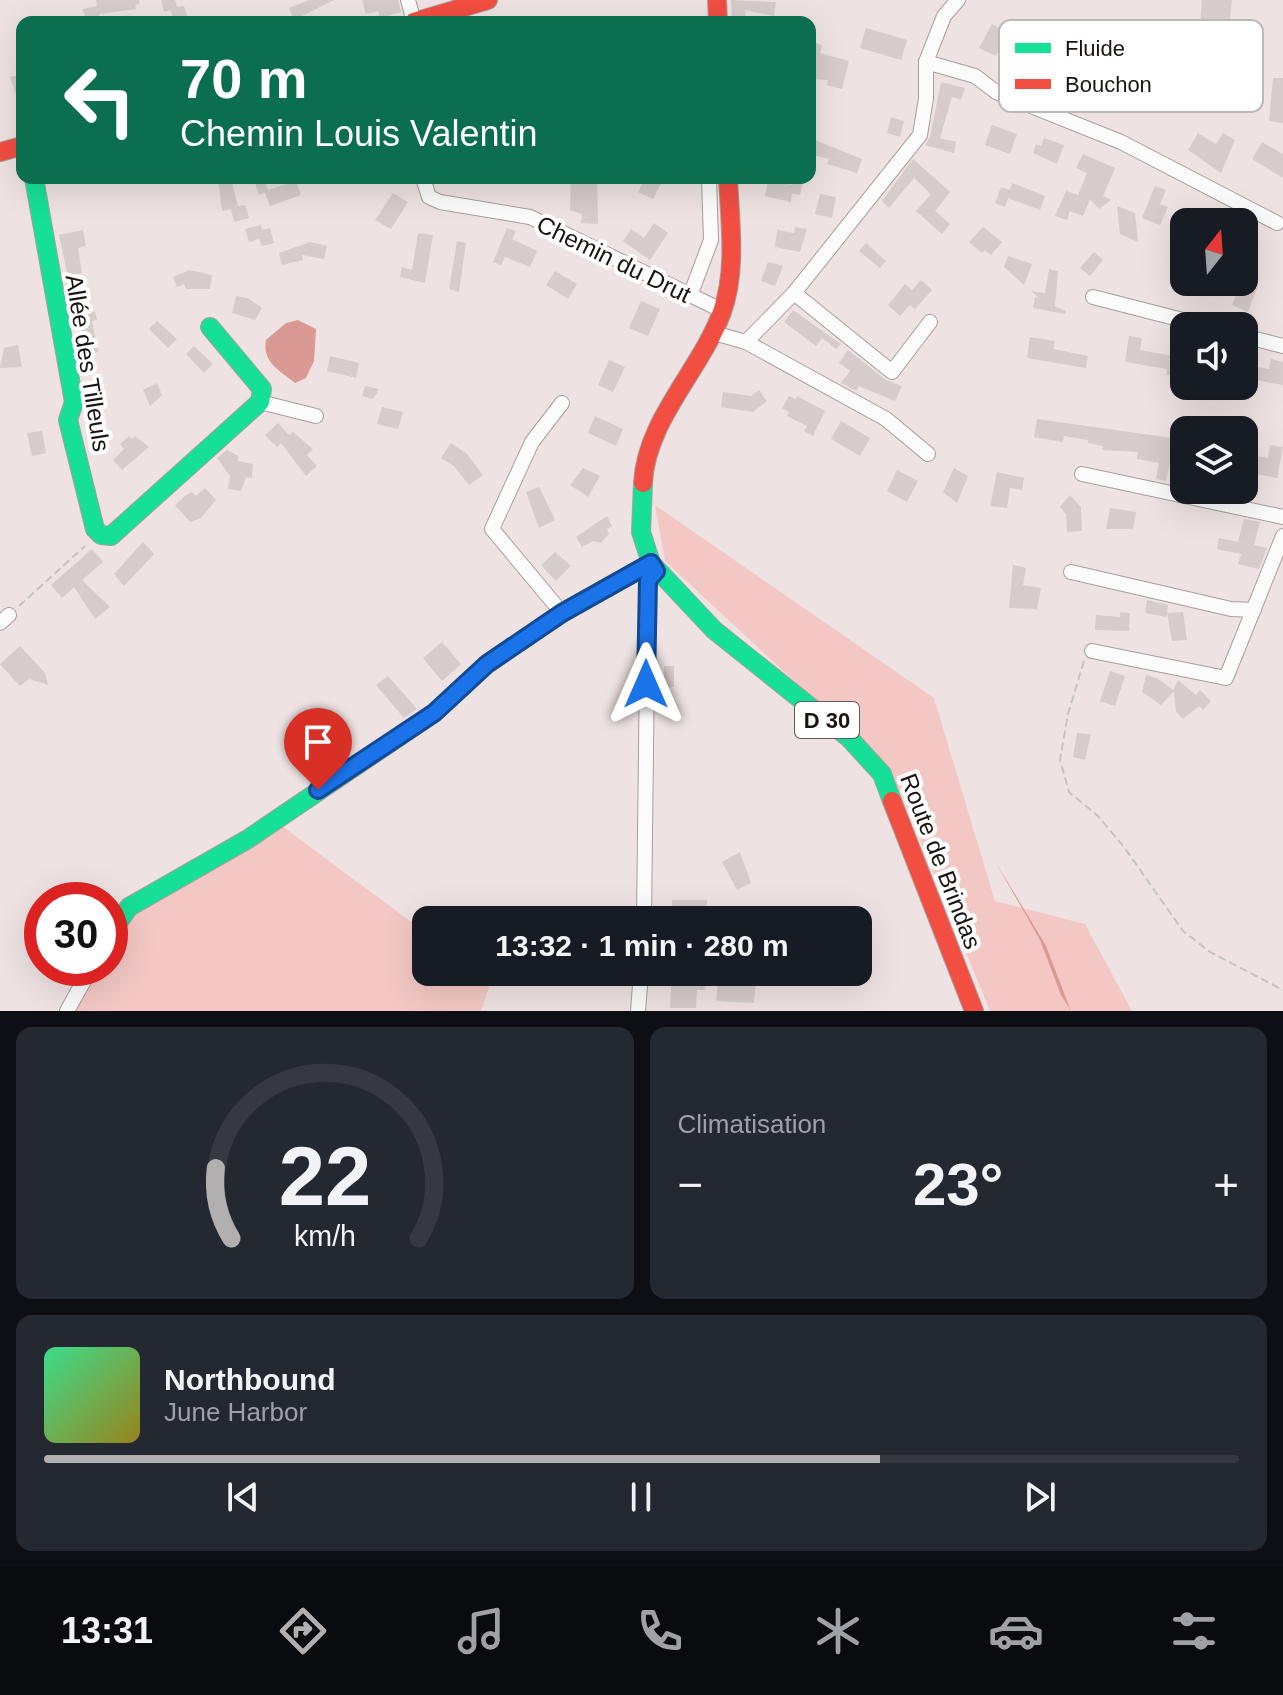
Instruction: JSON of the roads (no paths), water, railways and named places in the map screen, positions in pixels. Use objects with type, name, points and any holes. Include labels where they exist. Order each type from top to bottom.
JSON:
[{"type":"street","points":[[434,16],[488,0]]},
{"type":"street","points":[[746,342],[794,293],[920,135],[926,98],[926,62],[944,16],[958,0]]},
{"type":"street","points":[[926,62],[975,76],[999,93]]},
{"type":"street","points":[[1046,112],[1121,142],[1277,223]]},
{"type":"street","name":"Allée des Tilleuls","points":[[35,184],[74,402],[68,420],[95,529],[101,535],[111,536],[260,402]]},
{"type":"street","name":"Chemin du Drut","points":[[425,184],[429,197],[440,202],[530,217],[723,311]]},
{"type":"street","points":[[690,296],[711,240],[709,184]]},
{"type":"street","points":[[644,906],[645,632],[648,580],[653,567],[641,532],[644,471],[652,444],[714,333],[723,311],[732,248],[728,184]]},
{"type":"street","points":[[794,293],[892,372],[930,322]]},
{"type":"street","points":[[1093,297],[1170,317]]},
{"type":"street","points":[[210,327],[262,389],[260,402],[316,416]]},
{"type":"street","points":[[714,333],[746,342],[886,419],[928,454]]},
{"type":"street","points":[[1258,340],[1283,346]]},
{"type":"street","points":[[562,403],[532,442],[492,529],[562,613]]},
{"type":"street","points":[[1082,474],[1283,517]]},
{"type":"street","points":[[1092,651],[1226,678],[1283,536]]},
{"type":"street","points":[[128,908],[248,839],[434,713],[487,664],[562,613],[653,567]]},
{"type":"street","name":"Route de Brindas","points":[[653,567],[714,630],[849,738],[882,774],[974,1011]]},
{"type":"street","points":[[1071,572],[1231,609],[1254,610]]},
{"type":"street","points":[[67,1011],[81,986]]},
{"type":"street","points":[[638,1011],[640,986]]}]
